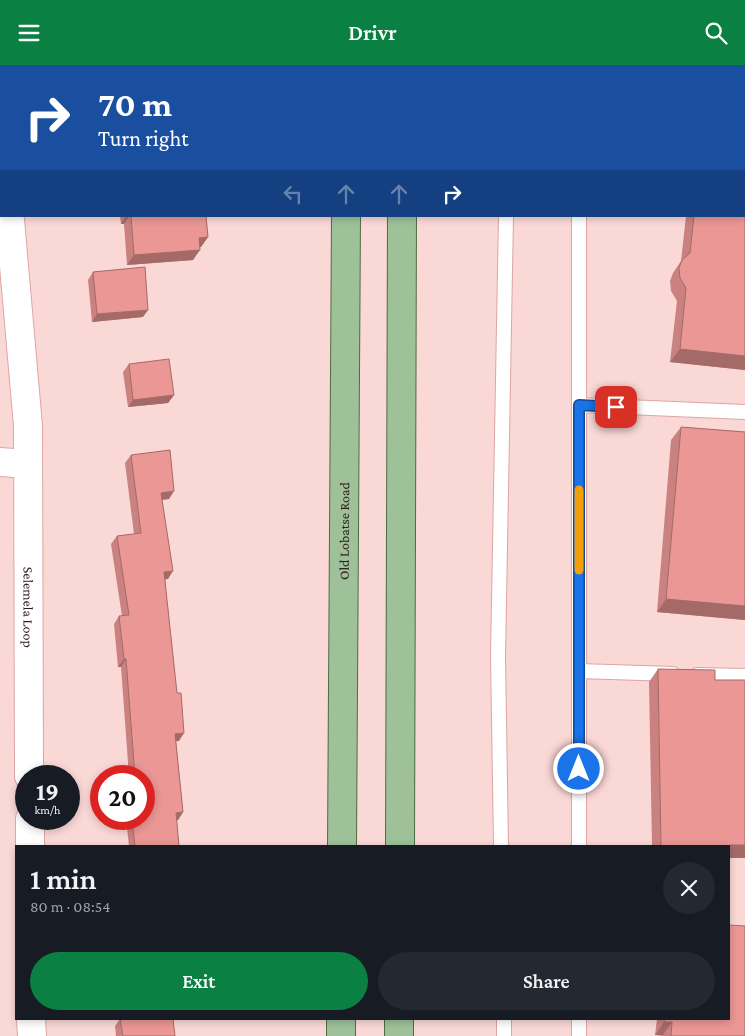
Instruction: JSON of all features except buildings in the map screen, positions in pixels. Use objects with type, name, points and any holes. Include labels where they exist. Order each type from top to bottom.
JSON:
[{"type":"main road","name":"Old Lobatse Road","points":[[342,845],[346,217]]},
{"type":"main road","points":[[400,845],[402,217]]},
{"type":"main road","points":[[341,1020],[341,1036]]},
{"type":"main road","points":[[399,1020],[399,1036]]},
{"type":"street","name":"Selemela Loop","points":[[10,220],[28,425],[29,765]]},
{"type":"street","points":[[0,462],[27,464]]},
{"type":"street","points":[[30,830],[30,845]]},
{"type":"street","points":[[31,1020],[32,1036]]},
{"type":"lane","points":[[501,845],[498,656],[506,217]]},
{"type":"lane","points":[[579,217],[579,845]]},
{"type":"lane","points":[[579,405],[745,413]]},
{"type":"lane","points":[[579,671],[745,676]]},
{"type":"lane","points":[[504,1020],[504,1036]]},
{"type":"lane","points":[[579,1020],[579,1036]]},
{"type":"slow traffic","points":[[579,490],[579,570]]},
{"type":"route","points":[[579,769],[579,405],[616,407]]}]
